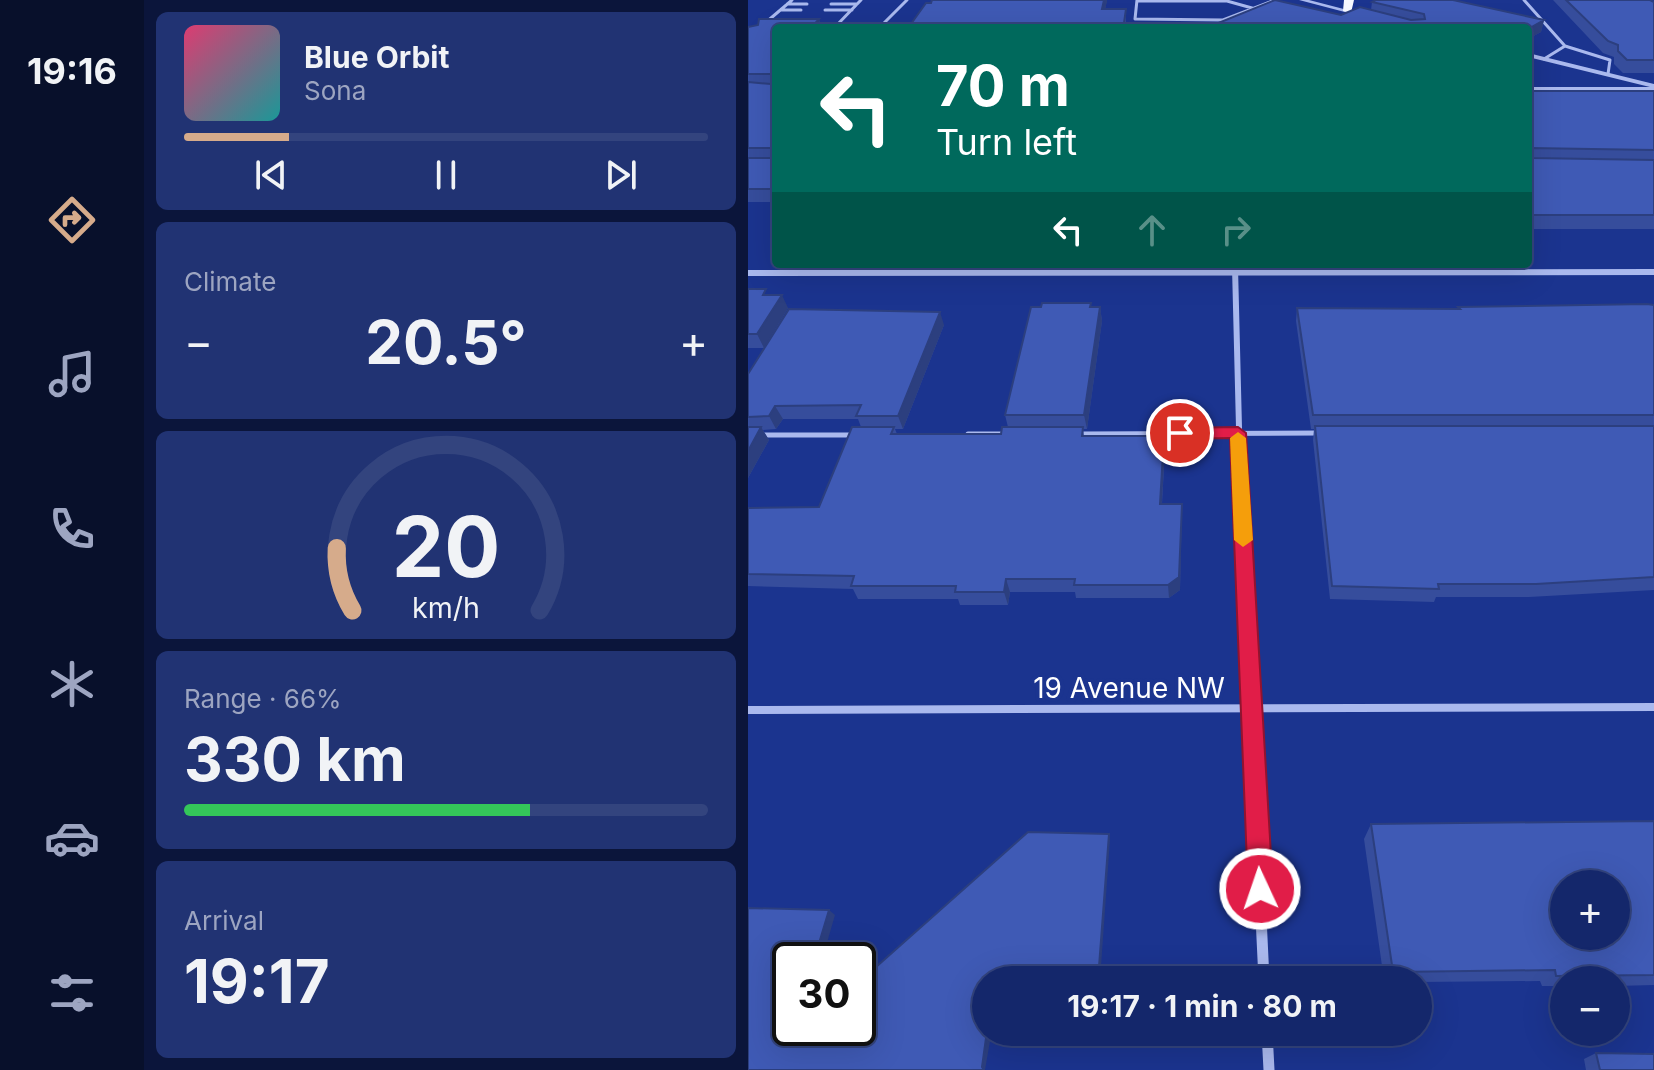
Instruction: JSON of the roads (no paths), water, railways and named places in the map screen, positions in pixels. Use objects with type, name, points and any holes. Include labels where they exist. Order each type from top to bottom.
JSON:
[{"type":"street","points":[[1302,0],[1348,6],[1376,18]]},
{"type":"street","points":[[1532,56],[1654,87]]},
{"type":"street","points":[[1532,89],[1654,87]]},
{"type":"street","points":[[1235,270],[1238,433],[1263,966]]},
{"type":"street","points":[[748,273],[1235,270],[1654,272]]},
{"type":"street","name":"19 Avenue NW","points":[[748,710],[1654,707]]},
{"type":"street","points":[[1268,1046],[1269,1070]]},
{"type":"lane","points":[[772,26],[761,26],[792,0]]},
{"type":"lane","points":[[883,24],[907,0]]},
{"type":"lane","points":[[1252,8],[1227,1],[1137,0],[1135,19],[1223,20],[1275,0]]},
{"type":"lane","points":[[1524,0],[1565,46],[1610,60],[1608,74]]},
{"type":"lane","points":[[831,4],[859,2]]},
{"type":"lane","points":[[838,24],[859,2]]},
{"type":"lane","points":[[787,4],[807,4]]},
{"type":"lane","points":[[779,10],[801,10]]},
{"type":"lane","points":[[825,10],[852,10]]},
{"type":"lane","points":[[1531,21],[1546,25]]},
{"type":"lane","points":[[1544,59],[1565,46]]},
{"type":"lane","points":[[1067,434],[1324,433]]},
{"type":"lane","points":[[956,434],[1020,434]]},
{"type":"lane","points":[[748,435],[860,435]]}]
